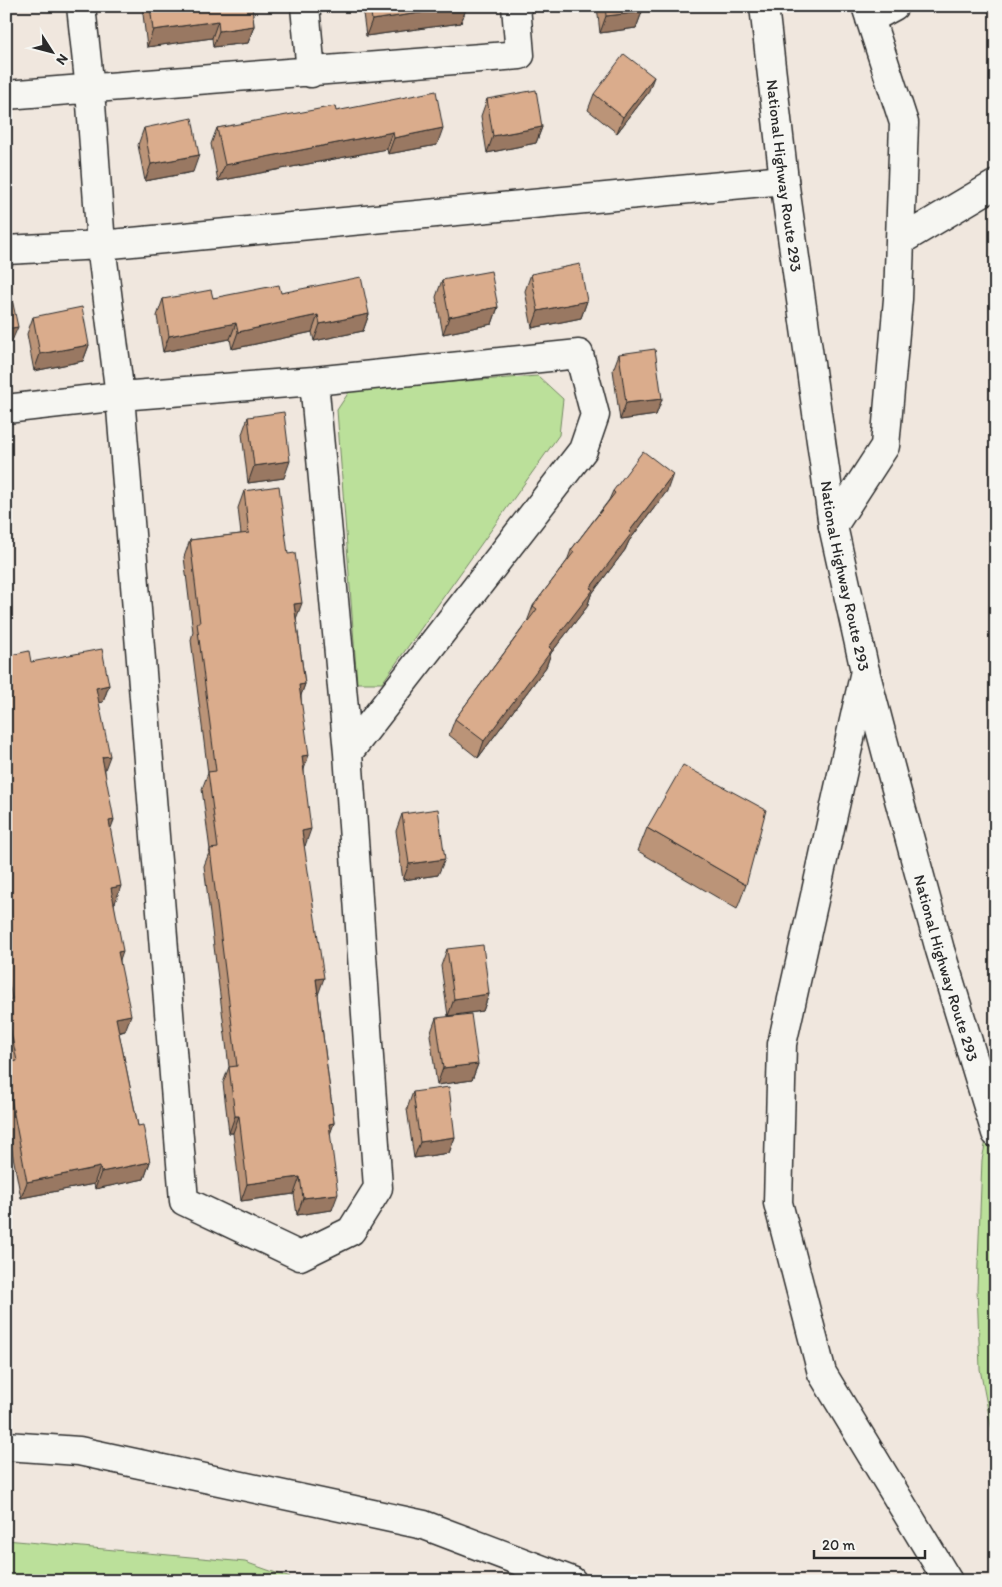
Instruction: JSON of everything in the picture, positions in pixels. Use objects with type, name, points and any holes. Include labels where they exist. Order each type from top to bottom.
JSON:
[{"type":"main road","points":[[81,6],[90,90],[101,245],[120,396],[184,1201],[300,1256],[352,1231],[378,1188],[348,753],[314,380]]},
{"type":"main road","points":[[305,6],[311,73]]},
{"type":"main road","points":[[6,95],[311,73],[520,55],[516,6]]},
{"type":"main road","name":"National Highway Route 293","points":[[764,6],[784,180],[833,526],[865,671],[940,950],[996,1133]]},
{"type":"main road","points":[[833,526],[885,446],[898,299],[904,124],[868,13],[894,6]]},
{"type":"main road","points":[[6,250],[101,245],[784,180]]},
{"type":"main road","points":[[900,241],[996,184]]},
{"type":"main road","points":[[6,409],[120,396],[314,380],[579,354],[595,415],[583,450],[348,753]]},
{"type":"main road","points":[[865,671],[782,1044],[778,1204],[822,1373],[948,1581]]},
{"type":"main road","points":[[6,1446],[79,1451],[424,1525],[572,1581]]},
{"type":"green space","points":[[538,376],[563,399],[559,435],[382,683],[357,683],[337,410],[351,389]]},
{"type":"green space","points":[[996,1091],[996,1452],[980,1369],[977,1289],[982,1160]]},
{"type":"green space","points":[[6,1540],[245,1562],[299,1581],[6,1581]]},
{"type":"building","points":[[150,6],[252,6],[254,26],[219,31],[218,21],[153,30]]},
{"type":"building","points":[[370,6],[467,6],[372,20]]},
{"type":"building","points":[[605,6],[641,6],[642,12],[606,16]]},
{"type":"building","points":[[624,54],[654,77],[623,117],[594,94]]},
{"type":"building","points":[[536,90],[542,127],[493,136],[487,99]]},
{"type":"building","points":[[436,91],[443,128],[394,138],[393,132],[225,165],[217,128],[335,106],[336,111]]},
{"type":"building","points":[[192,118],[199,155],[151,164],[144,128]]},
{"type":"building","points":[[580,264],[587,301],[538,311],[531,274]]},
{"type":"building","points":[[491,271],[498,307],[449,317],[442,280]]},
{"type":"building","points":[[361,277],[369,314],[320,324],[318,315],[238,332],[236,323],[169,336],[163,299],[211,290],[213,298],[279,285],[281,293]]},
{"type":"building","points":[[10,290],[18,327],[6,329],[6,291]]},
{"type":"building","points":[[82,307],[89,345],[40,354],[33,317]]},
{"type":"building","points":[[655,349],[662,399],[626,403],[619,354]]},
{"type":"building","points":[[284,412],[290,461],[254,466],[248,417]]},
{"type":"building","points":[[643,451],[673,474],[590,588],[593,590],[549,647],[552,650],[484,741],[455,719],[537,609],[533,606],[574,552],[571,550],[615,493],[613,491]]},
{"type":"building","points":[[279,486],[288,554],[295,553],[302,603],[294,604],[305,684],[299,685],[309,755],[302,756],[311,829],[302,831],[324,978],[316,979],[334,1123],[329,1124],[338,1194],[303,1198],[300,1177],[247,1184],[239,1116],[235,1116],[229,1067],[237,1066],[210,849],[218,848],[208,772],[216,771],[197,623],[200,623],[190,540],[249,533],[244,491]]},
{"type":"building","points":[[102,649],[109,685],[96,688],[110,756],[102,757],[114,820],[109,821],[121,886],[111,888],[123,951],[118,952],[131,1015],[116,1018],[138,1126],[143,1125],[150,1162],[101,1172],[100,1167],[27,1182],[6,1072],[6,1063],[17,1061],[6,1008],[6,1000],[12,999],[6,966],[6,932],[9,932],[6,920],[6,656],[29,651],[31,662]]},
{"type":"building","points":[[683,765],[766,810],[746,885],[647,828]]},
{"type":"building","points":[[438,809],[445,859],[409,864],[402,814]]},
{"type":"building","points":[[483,945],[489,994],[454,999],[447,949]]},
{"type":"building","points":[[471,1014],[478,1064],[443,1068],[436,1018]]},
{"type":"building","points":[[449,1087],[455,1137],[420,1142],[413,1092]]}]
